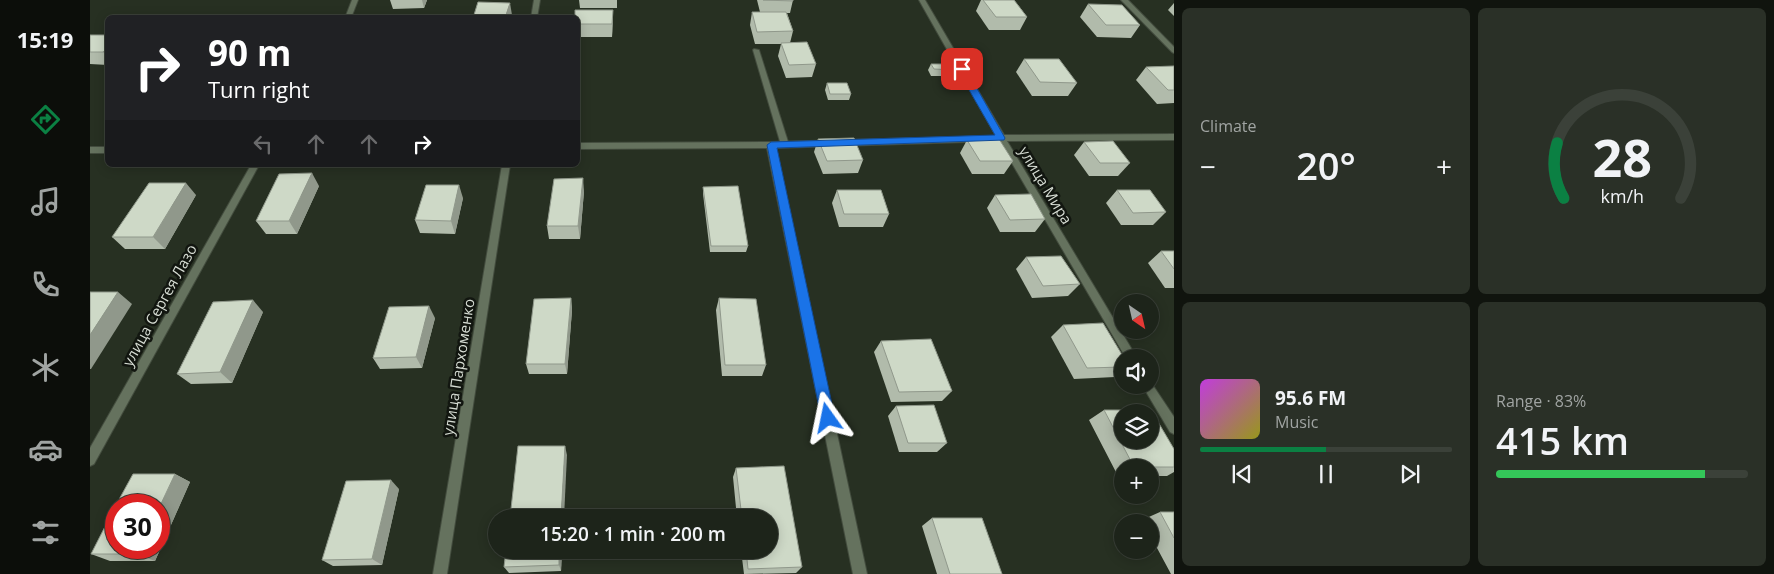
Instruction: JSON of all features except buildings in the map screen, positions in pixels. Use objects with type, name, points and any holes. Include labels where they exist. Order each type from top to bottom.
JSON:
[{"type":"street","points":[[349,15],[355,0]]},
{"type":"street","points":[[534,15],[537,0]]},
{"type":"street","name":"улица Мира","points":[[922,0],[1001,138],[1127,349]]},
{"type":"street","points":[[1124,0],[1174,51]]},
{"type":"street","points":[[756,50],[785,145]]},
{"type":"street","points":[[580,146],[785,145],[1001,138],[1174,137]]},
{"type":"street","points":[[771,145],[860,574]]},
{"type":"street","points":[[90,150],[105,150]]},
{"type":"street","name":"улица Сергея Лазо","points":[[90,460],[254,167]]},
{"type":"street","name":"улица Пархоменко","points":[[440,574],[506,167]]},
{"type":"street","points":[[1153,394],[1174,428]]},
{"type":"route","points":[[828,418],[771,145],[1001,138],[962,69]]}]
